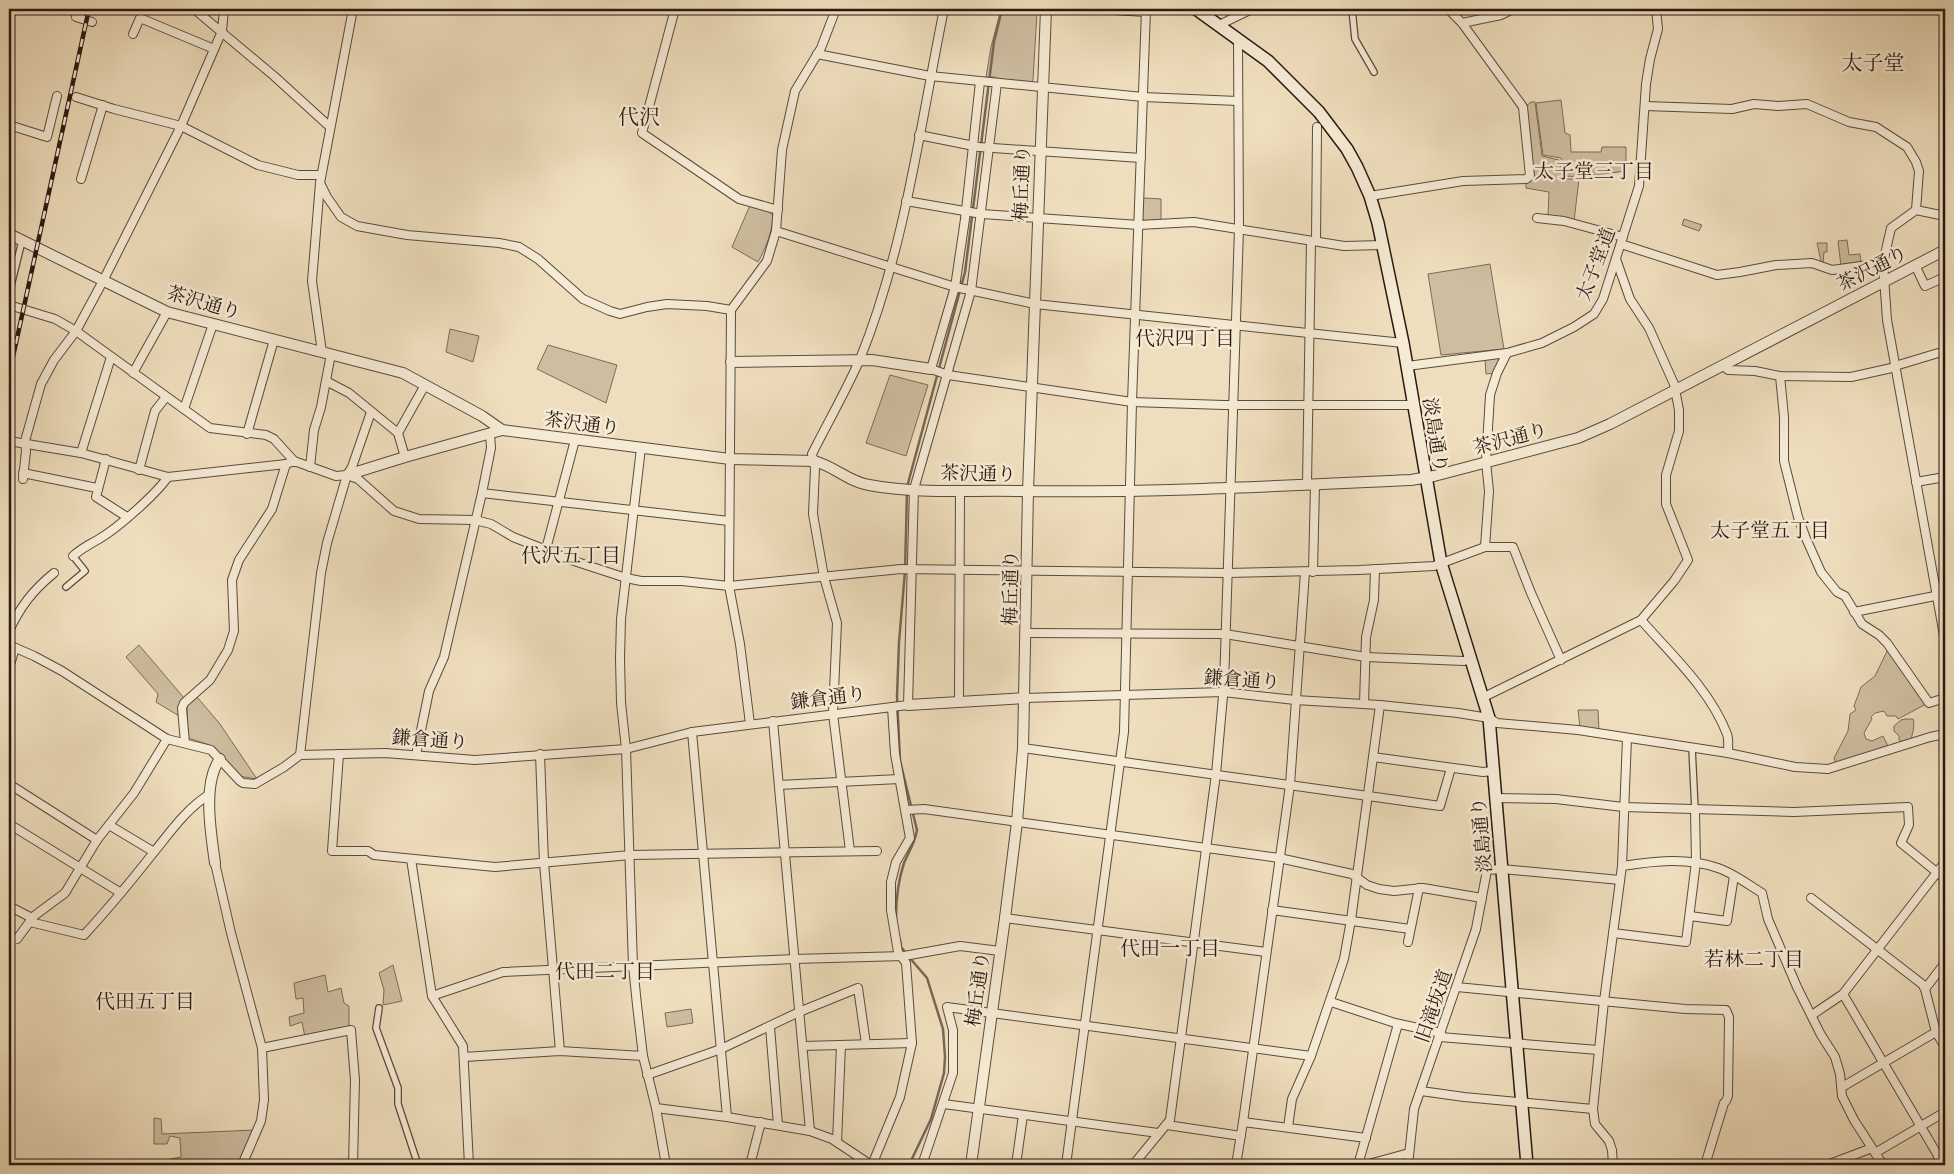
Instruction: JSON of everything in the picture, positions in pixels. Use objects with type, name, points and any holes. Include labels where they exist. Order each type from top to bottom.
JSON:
[{"type":"main road","name":"淡島通り","points":[[1196,9],[1268,61],[1319,112],[1346,149],[1370,196],[1383,245],[1403,343],[1441,562],[1489,718],[1527,1165]]},
{"type":"street","points":[[194,9],[222,31],[330,128]]},
{"type":"street","points":[[97,488],[23,476],[26,451],[24,445],[41,384],[54,360],[76,331],[181,126],[222,31],[224,9]]},
{"type":"street","points":[[310,467],[314,430],[326,382],[326,353],[312,281],[321,179],[352,9]]},
{"type":"street","points":[[675,9],[642,133],[739,198],[778,210]]},
{"type":"street","points":[[750,724],[740,644],[729,586],[731,310],[767,260],[776,231],[782,150],[795,91],[817,54],[836,9]]},
{"type":"street","points":[[850,851],[833,714],[836,623],[824,577],[813,514],[814,462],[812,454],[859,360],[890,268],[906,201],[944,9]]},
{"type":"street","name":"梅丘通り","points":[[971,1165],[1017,822],[1023,748],[1026,698],[1028,491],[1046,9]]},
{"type":"street","points":[[1066,1165],[1112,834],[1121,762],[1126,694],[1132,402],[1144,97],[1145,10],[1097,9]]},
{"type":"street","points":[[1219,25],[1252,9]]},
{"type":"street","points":[[1352,9],[1355,38],[1374,72]]},
{"type":"street","points":[[1370,196],[1463,182],[1526,179],[1530,176],[1523,107],[1462,22],[1448,9]]},
{"type":"street","points":[[1462,22],[1501,15],[1513,9]]},
{"type":"street","name":"太子堂道","points":[[1407,366],[1508,354],[1542,343],[1594,314],[1603,299],[1639,186],[1650,59],[1658,29],[1656,9]]},
{"type":"street","points":[[76,17],[92,22]]},
{"type":"street","points":[[133,34],[140,18],[214,49]]},
{"type":"street","points":[[1133,1165],[1170,1120],[1216,774],[1223,692],[1239,229],[1238,39]]},
{"type":"street","points":[[817,54],[930,76],[990,83],[1144,97],[1238,101]]},
{"type":"street","points":[[656,1108],[727,1117],[810,1131],[836,1142],[871,1165],[900,1097],[912,1042],[905,956],[893,927],[890,894],[894,872],[902,850],[910,838],[911,810],[899,779],[895,754],[911,569],[910,490],[963,289],[990,83]]},
{"type":"street","points":[[940,372],[963,289],[990,83]]},
{"type":"street","points":[[9,124],[46,137],[57,96]]},
{"type":"street","points":[[76,97],[181,126],[258,165],[321,179]]},
{"type":"street","points":[[1645,106],[1732,109],[1757,104],[1778,106],[1806,104],[1849,122],[1876,127],[1911,152],[1919,171],[1916,210]]},
{"type":"street","points":[[81,179],[103,105]]},
{"type":"street","points":[[1236,1165],[1244,1122],[1290,785],[1299,646],[1309,572],[1311,484],[1308,405],[1309,333],[1317,127]]},
{"type":"street","points":[[919,135],[982,147],[1141,158]]},
{"type":"street","points":[[321,179],[333,208],[341,218],[357,226],[407,235],[512,245],[530,252],[583,299],[620,314],[647,306],[667,304],[707,306],[731,310]]},
{"type":"street","points":[[906,201],[974,212],[1038,218],[1139,225],[1194,222],[1344,246],[1383,245]]},
{"type":"street","points":[[1945,216],[1916,210],[1891,228],[1883,263],[1887,320],[1916,482],[1941,595],[1945,641]]},
{"type":"street","points":[[1537,218],[1564,222],[1717,275],[1776,265],[1816,264],[1832,270],[1883,263]]},
{"type":"street","points":[[776,231],[890,268],[963,289],[1035,304],[1403,343]]},
{"type":"street","name":"茶沢通り","points":[[9,234],[167,312],[403,373],[482,416],[502,430],[730,459],[814,462],[824,464],[859,483],[910,490],[1130,492],[1425,478],[1578,438],[1610,420],[1675,390],[1945,250]]},
{"type":"street","points":[[9,294],[22,241]]},
{"type":"street","points":[[1484,697],[1641,620],[1676,579],[1688,560],[1666,504],[1666,475],[1678,431],[1678,410],[1673,379],[1650,328],[1630,299],[1616,259]]},
{"type":"street","points":[[1915,265],[1925,286],[1945,277]]},
{"type":"street","points":[[9,305],[55,319],[76,331],[210,428],[274,438],[290,463]]},
{"type":"street","points":[[9,310],[9,321]]},
{"type":"street","points":[[132,373],[167,312]]},
{"type":"street","points":[[184,410],[213,324]]},
{"type":"street","points":[[247,434],[274,340]]},
{"type":"street","points":[[1723,365],[1728,370],[1755,371],[1780,376],[1851,377],[1945,351]]},
{"type":"street","points":[[1485,547],[1489,491],[1486,462],[1492,386],[1496,373],[1508,354]]},
{"type":"street","points":[[81,453],[111,357]]},
{"type":"street","points":[[731,362],[872,360],[1032,388],[1132,402],[1413,405]]},
{"type":"street","points":[[1780,376],[1784,418],[1782,453],[1798,517],[1821,572],[1836,592],[1845,596],[1862,624],[1879,635],[1887,643],[1929,703],[1945,698]]},
{"type":"street","points":[[326,382],[349,393],[398,433],[405,457]]},
{"type":"street","points":[[398,433],[425,385]]},
{"type":"street","points":[[139,470],[154,411],[166,397]]},
{"type":"street","points":[[9,668],[12,646],[62,671],[167,739],[211,750],[240,781],[256,784],[284,767],[300,755],[321,573],[327,543],[347,475],[352,467],[371,412]]},
{"type":"street","points":[[9,441],[81,453],[168,477],[290,463],[310,467],[336,476],[347,475],[502,430]]},
{"type":"street","points":[[416,755],[429,691],[444,657],[482,492],[491,448],[490,434]]},
{"type":"street","points":[[546,549],[575,440]]},
{"type":"street","points":[[641,448],[626,578],[620,658],[621,703],[626,749],[631,855],[633,966],[642,1056],[656,1108],[666,1165]]},
{"type":"street","points":[[106,459],[96,497],[127,517]]},
{"type":"street","points":[[184,744],[182,708],[210,680],[228,650],[234,632],[232,580],[239,560],[272,508],[290,463]]},
{"type":"street","points":[[347,475],[358,479],[394,511],[401,514],[419,518],[475,520],[491,524],[513,537],[574,561],[641,581],[682,581],[729,586],[900,569],[1227,573],[1309,572],[1434,566],[1485,547],[1513,547],[1561,660]]},
{"type":"street","points":[[66,587],[85,571],[73,556],[87,544],[99,539],[127,517],[159,489],[168,477]]},
{"type":"street","points":[[1916,482],[1945,477]]},
{"type":"street","points":[[959,702],[960,490]]},
{"type":"street","points":[[482,492],[729,521]]},
{"type":"street","points":[[1364,704],[1366,637],[1374,600],[1375,569]]},
{"type":"street","points":[[9,631],[18,611],[31,594],[54,573]]},
{"type":"street","points":[[1854,612],[1941,595]]},
{"type":"street","points":[[1641,620],[1698,686],[1712,706],[1728,735],[1728,753]]},
{"type":"street","points":[[1027,633],[1127,632],[1225,634],[1366,657],[1464,661],[1471,659]]},
{"type":"street","name":"鎌倉通り","points":[[300,755],[416,755],[475,760],[626,749],[692,732],[899,706],[1026,698],[1223,692],[1295,700],[1380,705],[1458,713],[1489,718],[1497,723],[1578,730],[1728,753],[1795,767],[1828,769],[1945,734]]},
{"type":"street","points":[[1288,1127],[1292,1099],[1311,1056],[1331,1002],[1344,959],[1380,705]]},
{"type":"street","points":[[774,721],[810,1131]]},
{"type":"street","points":[[692,732],[727,1117]]},
{"type":"street","points":[[1613,1165],[1609,1141],[1595,1124],[1594,1109],[1598,1050],[1622,866],[1627,738]]},
{"type":"street","points":[[9,941],[17,939],[31,920],[66,893],[97,840],[134,793],[167,739]]},
{"type":"street","points":[[1023,748],[1440,806],[1451,768]]},
{"type":"street","points":[[1613,933],[1686,942],[1696,862],[1692,748]]},
{"type":"street","points":[[339,754],[332,851],[368,851],[374,855],[495,867],[631,855],[877,851]]},
{"type":"street","points":[[540,754],[544,863],[560,1051]]},
{"type":"street","points":[[1373,757],[1493,772]]},
{"type":"street","points":[[220,758],[215,765],[210,794],[209,819],[215,863],[231,933],[262,1048],[264,1100],[261,1121],[242,1165]]},
{"type":"street","points":[[779,786],[841,784],[899,779]]},
{"type":"street","points":[[9,784],[97,840]]},
{"type":"street","points":[[9,906],[31,920],[84,934],[122,893],[171,830],[197,802],[210,794]]},
{"type":"street","points":[[1495,798],[1556,799],[1623,807],[1695,810],[1823,812],[1908,807],[1909,825],[1900,843],[1945,879]]},
{"type":"street","points":[[911,810],[1112,834],[1279,858],[1357,876],[1368,885],[1379,889],[1394,891],[1419,888],[1448,891],[1482,898]]},
{"type":"street","points":[[9,824],[122,893]]},
{"type":"street","points":[[109,824],[154,852]]},
{"type":"street","points":[[411,859],[432,996],[463,1046],[469,1165]]},
{"type":"street","points":[[1622,866],[1648,862],[1696,862],[1720,868],[1762,893],[1768,918],[1797,987],[1821,1035],[1835,1057],[1842,1087],[1842,1096],[1854,1120],[1883,1165]]},
{"type":"street","points":[[1812,1015],[1843,994],[1945,862]]},
{"type":"street","points":[[1502,869],[1620,880]]},
{"type":"street","name":"旧滝坂道","points":[[1408,1165],[1414,1109],[1476,929],[1488,870],[1502,869]]},
{"type":"street","points":[[1690,916],[1727,921],[1734,876]]},
{"type":"street","points":[[1408,942],[1419,888]]},
{"type":"street","points":[[1811,898],[1925,989],[1936,1032],[1945,1047]]},
{"type":"street","points":[[1272,910],[1410,929]]},
{"type":"street","points":[[1005,918],[1266,952]]},
{"type":"street","points":[[432,996],[497,972],[794,958],[905,956],[960,946],[1000,951]]},
{"type":"street","points":[[1925,989],[1945,963]]},
{"type":"street","points":[[1457,987],[1685,1009],[1726,1010],[1729,1017],[1728,1096],[1705,1165]]},
{"type":"street","points":[[647,1075],[721,1050],[799,1012],[858,988],[866,1044]]},
{"type":"street","points":[[1843,994],[1937,1154],[1941,1165]]},
{"type":"street","points":[[1331,1002],[1398,1024],[1440,1035],[1598,1050]]},
{"type":"street","points":[[379,1008],[376,1028],[398,1088],[398,1104],[418,1165]]},
{"type":"street","points":[[922,1165],[953,1073],[953,1030],[947,1008],[1311,1056]]},
{"type":"street","points":[[1358,1165],[1398,1024]]},
{"type":"street","points":[[770,1027],[778,1125]]},
{"type":"street","points":[[262,1048],[351,1030],[355,1080],[354,1165]]},
{"type":"street","points":[[1842,1087],[1936,1032]]},
{"type":"street","points":[[803,1046],[912,1042]]},
{"type":"street","points":[[836,1142],[841,1044]]},
{"type":"street","points":[[464,1057],[560,1051],[642,1056]]},
{"type":"street","points":[[1421,1091],[1464,1097],[1594,1109]]},
{"type":"street","points":[[944,1104],[1158,1134]]},
{"type":"street","points":[[1827,1165],[1874,1150],[1945,1112]]},
{"type":"street","points":[[1016,1165],[1023,1115]]},
{"type":"street","points":[[750,1165],[760,1122]]},
{"type":"street","points":[[1244,1122],[1366,1138]]},
{"type":"street","points":[[1167,1125],[1241,1136]]},
{"type":"street","points":[[1365,1165],[1409,1153]]},
{"type":"shaded area","points":[[1001,9],[1035,9],[1037,12],[1033,80],[1031,82],[986,77],[991,47]]},
{"type":"shaded area","points":[[1561,100],[1565,133],[1570,135],[1571,152],[1601,152],[1602,147],[1626,147],[1626,171],[1579,177],[1566,176],[1561,158],[1543,155],[1536,103]]},
{"type":"shaded area","points":[[1531,102],[1535,102],[1542,156],[1559,160],[1564,179],[1579,179],[1574,221],[1548,216],[1549,192],[1526,188],[1526,182],[1532,176],[1525,107]]},
{"type":"shaded area","points":[[1145,198],[1161,199],[1161,223],[1146,223],[1141,217],[1141,200]]},
{"type":"shaded area","points":[[751,203],[770,212],[773,216],[768,240],[758,262],[732,247]]},
{"type":"shaded area","points":[[1684,219],[1702,225],[1699,231],[1682,225]]},
{"type":"shaded area","points":[[1847,240],[1849,255],[1860,254],[1861,263],[1841,266],[1838,241]]},
{"type":"shaded area","points":[[1817,243],[1827,243],[1827,252],[1824,252],[1823,264],[1821,261]]},
{"type":"shaded area","points":[[1490,264],[1504,349],[1441,355],[1428,274]]},
{"type":"shaded area","points":[[450,329],[479,336],[473,362],[446,352]]},
{"type":"shaded area","points":[[548,345],[617,365],[606,403],[537,369]]},
{"type":"shaded area","points":[[1502,357],[1495,373],[1486,374],[1485,359]]},
{"type":"shaded area","points":[[890,375],[928,385],[906,456],[866,443]]},
{"type":"shaded area","points":[[139,645],[184,698],[179,716],[156,702],[158,694],[126,657]]},
{"type":"shaded area","points":[[1889,647],[1928,703],[1898,719],[1896,716],[1887,716],[1884,711],[1875,713],[1871,717],[1872,719],[1864,733],[1866,739],[1872,741],[1883,736],[1888,746],[1836,764],[1834,758],[1848,731],[1850,714],[1856,710],[1854,706],[1861,687],[1875,676]]},
{"type":"shaded area","points":[[197,697],[220,724],[257,779],[239,776],[213,746],[188,738],[187,706]]},
{"type":"shaded area","points":[[1578,710],[1598,710],[1599,731],[1580,728]]},
{"type":"shaded area","points":[[1905,719],[1913,719],[1914,721],[1913,734],[1909,742],[1899,740],[1899,736],[1894,731],[1894,726]]},
{"type":"shaded area","points":[[393,965],[402,1001],[383,1005],[384,990],[379,973]]},
{"type":"shaded area","points":[[325,975],[328,992],[341,988],[344,1003],[349,1006],[349,1028],[305,1037],[302,1022],[290,1026],[289,1017],[304,1013],[303,998],[296,999],[294,983]]},
{"type":"shaded area","points":[[691,1009],[693,1023],[667,1027],[665,1013]]},
{"type":"shaded area","points":[[154,1118],[161,1119],[162,1134],[255,1130],[240,1165],[170,1165],[170,1159],[181,1157],[180,1138],[170,1136],[167,1144],[154,1144]]},
{"type":"waterway","points":[[907,487],[965,272],[994,42],[1002,9]]},
{"type":"waterway","points":[[896,918],[900,876],[917,830],[900,761],[897,696],[905,571],[907,492]]},
{"type":"waterway","points":[[900,940],[901,947],[906,953]]},
{"type":"waterway","points":[[909,957],[927,978],[943,1029],[945,1057],[944,1073],[931,1119],[909,1165]]},
{"type":"railway","points":[[9,375],[89,9]]},
{"type":"district","name":"太子堂","points":[[1873,63]]},
{"type":"district","name":"代沢","points":[[639,117]]},
{"type":"district","name":"太子堂三丁目","points":[[1594,171]]},
{"type":"district","name":"代沢四丁目","points":[[1185,338]]},
{"type":"district","name":"太子堂五丁目","points":[[1770,530]]},
{"type":"district","name":"代沢五丁目","points":[[571,555]]},
{"type":"district","name":"代田一丁目","points":[[1170,948]]},
{"type":"district","name":"若林二丁目","points":[[1754,959]]},
{"type":"district","name":"代田二丁目","points":[[605,971]]},
{"type":"district","name":"代田五丁目","points":[[145,1001]]}]
